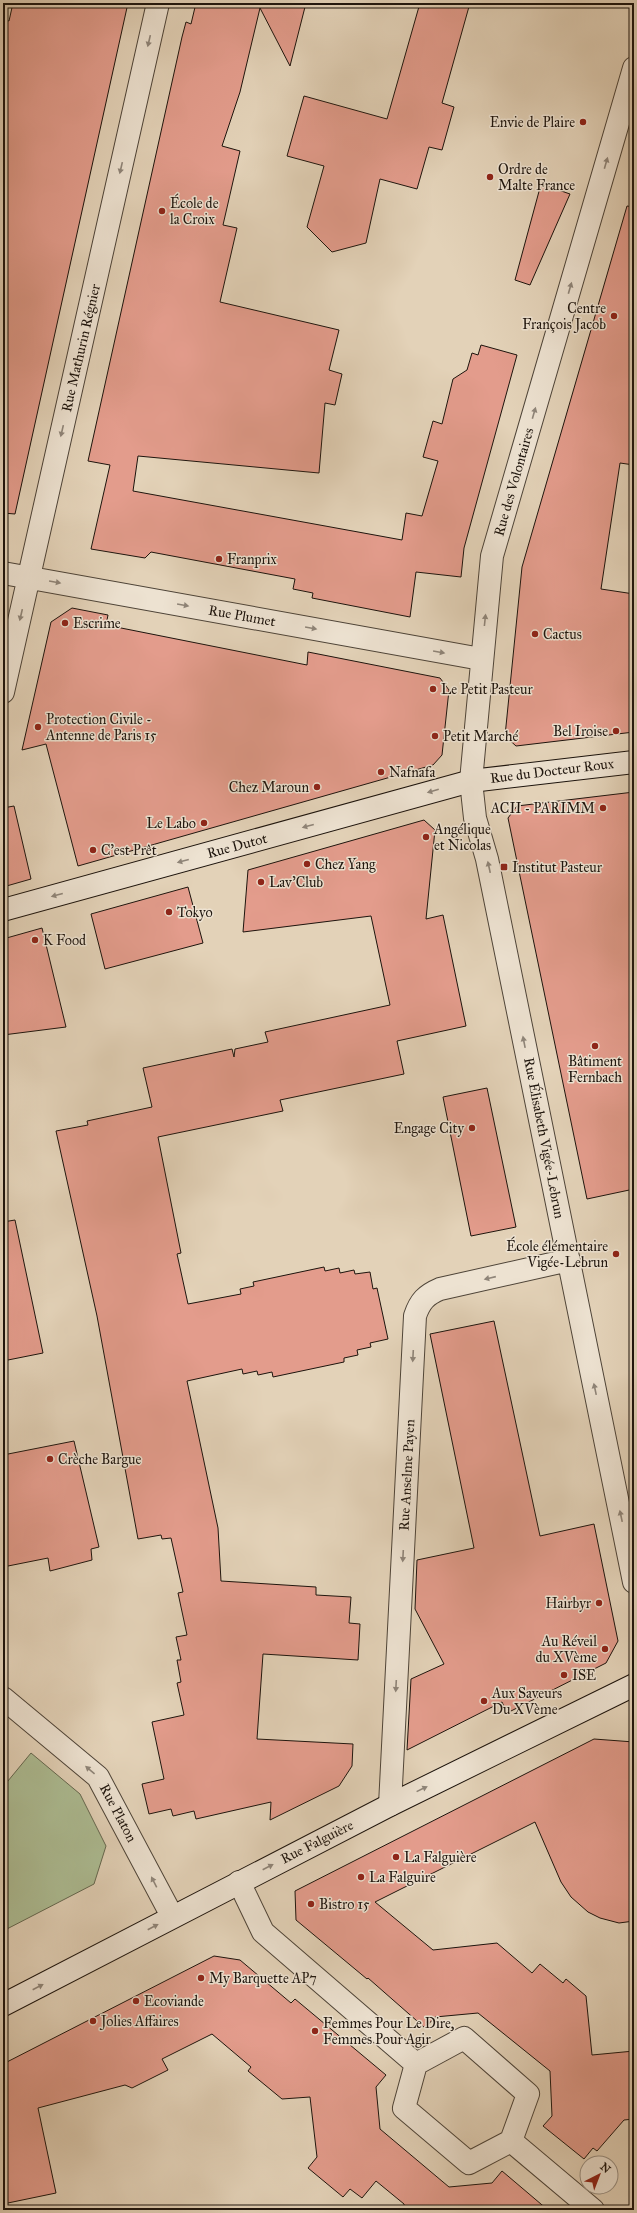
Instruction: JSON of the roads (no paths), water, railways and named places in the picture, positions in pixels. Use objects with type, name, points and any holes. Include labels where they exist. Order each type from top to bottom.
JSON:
[{"type":"street","name":"Rue Mathurin Régnier","points":[[3,692],[158,3]]},
{"type":"street","name":"Rue des Volontaires","points":[[497,906],[487,859],[475,818],[471,780],[481,659],[492,556],[634,68]]},
{"type":"street","name":"Rue Plumet","points":[[3,573],[481,659]]},
{"type":"street","name":"Rue du Docteur Roux","points":[[471,780],[634,762]]},
{"type":"street","name":"Rue Dutot","points":[[3,910],[471,780]]},
{"type":"street","name":"Rue Élisabeth Vigée-Lebrun","points":[[497,906],[634,1582]]},
{"type":"street","name":"Rue Anselme Payen","points":[[390,1805],[415,1316],[419,1304],[431,1293],[440,1289],[569,1260]]},
{"type":"street","name":"Rue Falguière","points":[[3,2005],[172,1916],[390,1805],[634,1685]]},
{"type":"street","name":"Rue Platon","points":[[3,1698],[98,1777],[172,1916]]},
{"type":"street","points":[[239,1882],[263,1932],[416,2064]]},
{"type":"street","points":[[464,2038],[528,2094],[511,2141],[470,2163],[404,2108],[416,2064],[464,2038]]},
{"type":"street","points":[[511,2141],[593,2210]]},
{"type":"place","name":"Envie de Plaire","points":[[583,122]]},
{"type":"place","name":"Ordre de Malte France","points":[[490,177]]},
{"type":"place","name":"École de la Croix","points":[[162,211]]},
{"type":"place","name":"Centre François Jacob","points":[[614,316]]},
{"type":"place","name":"Franprix","points":[[219,559]]},
{"type":"place","name":"Escrime","points":[[65,623]]},
{"type":"place","name":"Cactus","points":[[535,634]]},
{"type":"place","name":"Le Petit Pasteur","points":[[433,689]]},
{"type":"place","name":"Protection Civile - Antenne de Paris 15","points":[[38,727]]},
{"type":"place","name":"Bel Iroise","points":[[616,731]]},
{"type":"place","name":"Petit Marché","points":[[435,736]]},
{"type":"place","name":"Nafnafa","points":[[381,772]]},
{"type":"place","name":"Chez Maroun","points":[[317,787]]},
{"type":"place","name":"ACII - PARIMM","points":[[603,808]]},
{"type":"place","name":"Le Labo","points":[[204,823]]},
{"type":"place","name":"Angélique et Nicolas","points":[[426,837]]},
{"type":"place","name":"C'est Prêt","points":[[93,850]]},
{"type":"place","name":"Chez Yang","points":[[307,864]]},
{"type":"place","name":"Institut Pasteur","points":[[504,867]]},
{"type":"place","name":"Lav'Club","points":[[261,882]]},
{"type":"place","name":"Tokyo","points":[[169,912]]},
{"type":"place","name":"K Food","points":[[35,940]]},
{"type":"place","name":"Bâtiment Fernbach","points":[[595,1046]]},
{"type":"place","name":"Engage City","points":[[472,1128]]},
{"type":"place","name":"École élémentaire Vigée-Lebrun","points":[[616,1254]]},
{"type":"place","name":"Crèche Bargue","points":[[50,1459]]},
{"type":"place","name":"Hairbyr","points":[[599,1603]]},
{"type":"place","name":"Au Réveil du XVème","points":[[605,1649]]},
{"type":"place","name":"ISE","points":[[564,1675]]},
{"type":"place","name":"Aux Saveurs Du XVème","points":[[484,1701]]},
{"type":"place","name":"La Falguière","points":[[396,1857]]},
{"type":"place","name":"La Falguire","points":[[361,1877]]},
{"type":"place","name":"Bistro 15","points":[[311,1904]]},
{"type":"place","name":"My Barquette AP7","points":[[201,1978]]},
{"type":"place","name":"Ecoviande","points":[[136,2001]]},
{"type":"place","name":"Jolies Affaires","points":[[93,2021]]},
{"type":"place","name":"Femmes Pour Le Dire, Femmes Pour Agir","points":[[315,2031]]}]
